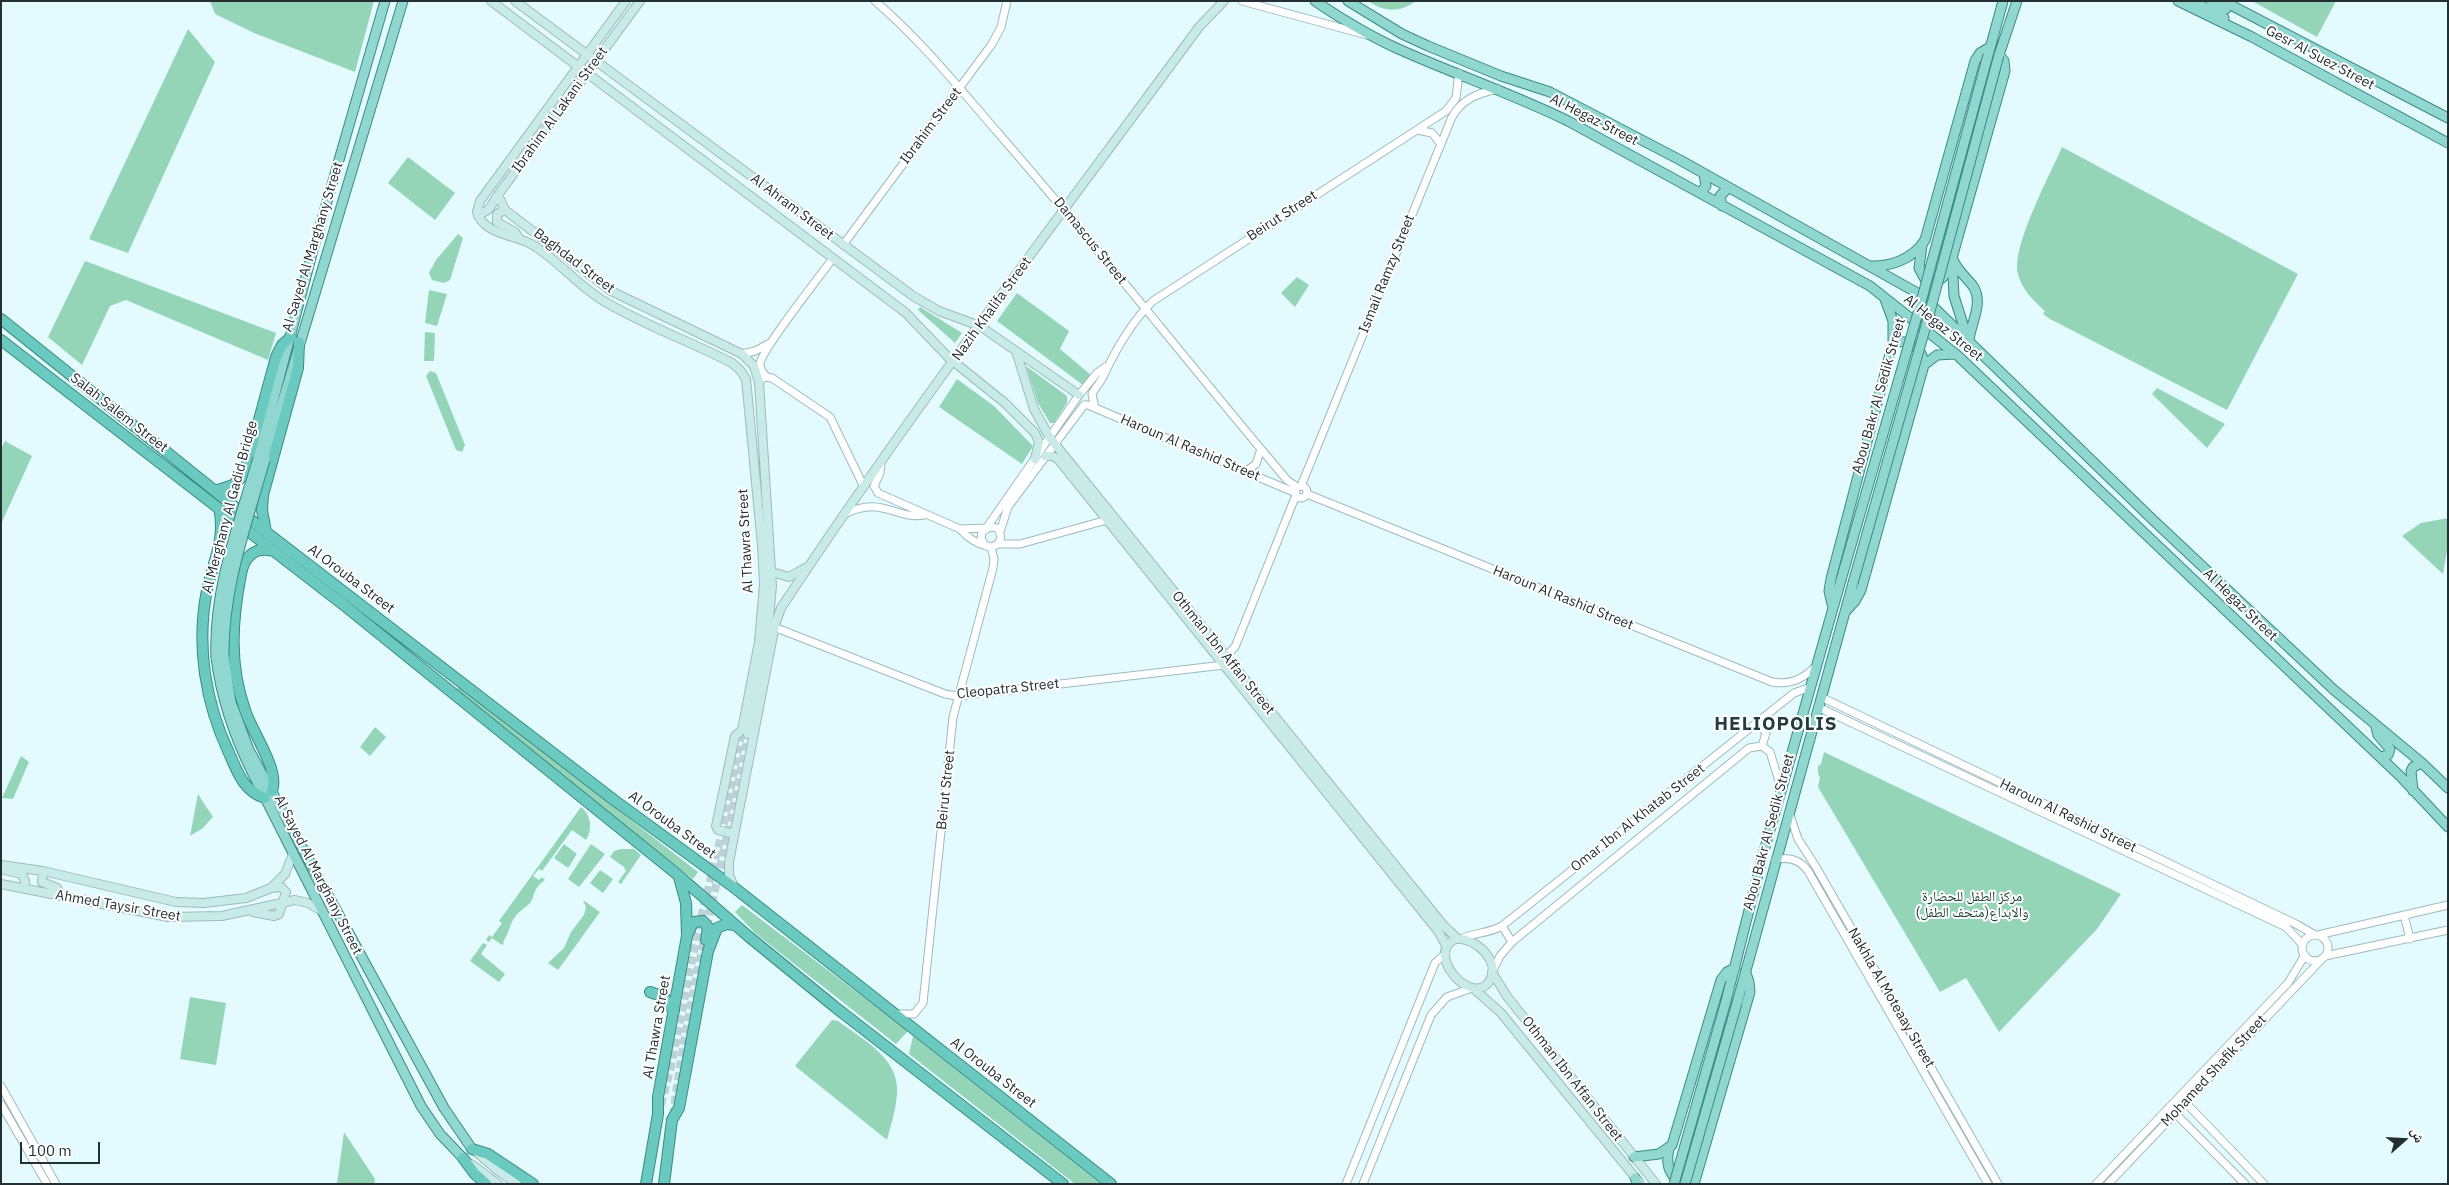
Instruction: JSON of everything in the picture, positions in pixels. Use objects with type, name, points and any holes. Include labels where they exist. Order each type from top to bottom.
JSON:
[{"type":"highway","name":"Salah Salem Street","points":[[1,319],[215,491]]},
{"type":"highway","name":"Al Sayed Al Marghany Street","points":[[215,491],[233,485],[241,479],[278,352],[296,334]]},
{"type":"highway","name":"Al Sayed Al Marghany Street","points":[[266,532],[262,510],[268,479],[298,368],[296,334]]},
{"type":"highway","name":"Salah Salem Street","points":[[1,340],[219,508]]},
{"type":"highway","points":[[245,470],[255,478],[268,479]]},
{"type":"highway","name":"Al Orouba Street","points":[[215,491],[614,800],[736,889],[1111,1184]]},
{"type":"highway","name":"Al Sayed Al Marghany Street","points":[[219,508],[222,532],[210,576],[203,614],[202,652],[206,683],[216,722],[233,762],[248,788],[269,795],[274,784],[273,772],[248,721],[240,695],[234,660],[234,615],[243,563]]},
{"type":"highway","name":"Al Orouba Street","points":[[219,508],[678,875],[735,926],[835,1007],[1063,1184]]},
{"type":"highway","points":[[218,552],[226,548],[236,549],[242,556],[243,563]]},
{"type":"highway","points":[[243,563],[254,552],[264,549],[274,551]]},
{"type":"highway","name":"Al Thawra Street","points":[[646,1184],[687,936],[686,903],[678,875]]},
{"type":"highway","points":[[687,936],[693,922],[699,920],[705,922],[709,929],[706,942],[708,951]]},
{"type":"highway","points":[[664,1184],[672,1120],[679,1108],[708,951],[717,928],[727,924],[735,926]]},
{"type":"highway","points":[[650,992],[664,997],[674,1011]]},
{"type":"highway","points":[[472,1148],[488,1154],[533,1184]]},
{"type":"highway","points":[[463,1158],[486,1184]]},
{"type":"main road","name":"Al Sayed Al Marghany Street","points":[[296,334],[316,237],[385,1]]},
{"type":"main road","name":"Al Sayed Al Marghany Street","points":[[296,334],[402,1]]},
{"type":"main road","name":"Al Ahram Street","points":[[491,1],[910,316],[954,362]]},
{"type":"main road","name":"Al Ahram Street","points":[[515,1],[922,303],[944,314],[980,326],[1079,395]]},
{"type":"main road","name":"Ibrahim Al Lakani Street","points":[[480,219],[477,208],[480,201],[626,1]]},
{"type":"main road","name":"Ibrahim Al Lakani Street","points":[[480,219],[640,1]]},
{"type":"main road","name":"Nazih Khalifa Street","points":[[772,624],[810,564],[980,326],[1199,27],[1224,1]]},
{"type":"main road","name":"Al Hegaz Street","points":[[1315,1],[1374,37],[1500,89],[1568,121],[1884,296],[1958,355],[2380,757],[2448,827]]},
{"type":"main road","name":"Al Hegaz Street","points":[[1348,1],[1402,34],[1428,46],[1501,76],[1550,92],[1704,174],[1921,295],[2151,518],[2376,726],[2422,763],[2448,788]]},
{"type":"main road","name":"Abou Bakr Al Sedik Street","points":[[1674,1184],[1726,1001],[1817,664],[1919,309],[2003,1]]},
{"type":"main road","name":"Abou Bakr Al Sedik Street","points":[[1685,1184],[1746,973],[1775,860],[1999,55],[2017,1]]},
{"type":"main road","name":"Gesr Al Suez Street","points":[[2178,1],[2252,37],[2448,143]]},
{"type":"main road","points":[[2193,1],[2230,21],[2252,37]]},
{"type":"main road","points":[[2211,1],[2243,18],[2261,21]]},
{"type":"main road","name":"Gesr Al Suez Street","points":[[2222,1],[2448,118]]},
{"type":"main road","name":"Abou Bakr Al Sedik Street","points":[[1989,51],[1980,53],[1975,60],[1928,231],[1922,245],[1920,270],[1927,280],[1935,282],[1944,277],[1952,258],[2005,71],[2004,61],[1999,55]]},
{"type":"main road","points":[[599,82],[600,74],[606,69]]},
{"type":"main road","points":[[1700,193],[1706,186],[1704,174]]},
{"type":"main road","points":[[1722,206],[1720,196],[1728,188]]},
{"type":"main road","name":"Baghdad Street","points":[[498,195],[506,210],[611,291],[742,354]]},
{"type":"main road","points":[[480,201],[483,207],[489,209]]},
{"type":"main road","points":[[506,210],[498,214],[497,222],[515,232],[519,239]]},
{"type":"main road","name":"Baghdad Street","points":[[480,219],[497,231],[519,239],[544,253],[604,301],[725,360]]},
{"type":"main road","points":[[1813,236],[1818,227]]},
{"type":"main road","points":[[833,258],[843,244]]},
{"type":"main road","points":[[1868,266],[1882,266],[1898,262],[1912,255],[1922,245]]},
{"type":"main road","points":[[1809,264],[1813,256]]},
{"type":"main road","points":[[1952,258],[1972,285],[1977,298],[1977,310],[1971,323],[1968,342]]},
{"type":"main road","name":"Abou Bakr Al Sedik Street","points":[[1952,258],[1954,296],[1968,342]]},
{"type":"main road","name":"Abou Bakr Al Sedik Street","points":[[1833,608],[1829,591],[1831,578],[1893,344],[1893,321],[1884,296]]},
{"type":"main road","name":"Al Merghany Al Gadid Bridge","points":[[269,795],[234,734],[223,702],[217,666],[216,626],[225,572],[296,334]]},
{"type":"main road","points":[[1893,344],[1903,342],[1915,346],[1922,356],[1924,366],[1941,354],[1958,355]]},
{"type":"main road","name":"Othman Ibn Affan Street","points":[[1016,351],[1034,408],[1052,441],[1444,926],[1459,939]]},
{"type":"main road","name":"Al Thawra Street","points":[[736,889],[730,878],[728,868],[772,624],[772,572],[759,382],[754,366],[742,354]]},
{"type":"main road","name":"Al Thawra Street","points":[[725,360],[740,370],[748,386],[764,558],[762,619],[745,732]]},
{"type":"main road","points":[[954,362],[1010,407],[1035,433],[1039,445],[1035,460]]},
{"type":"main road","name":"Abou Bakr Al Sedik Street","points":[[1845,612],[1856,602],[1861,590],[1924,366]]},
{"type":"main road","points":[[2075,467],[2082,462],[2086,454]]},
{"type":"main road","name":"Othman Ibn Affan Street","points":[[1045,456],[1052,456],[1058,459],[1441,935],[1446,950]]},
{"type":"main road","points":[[2086,477],[2096,465]]},
{"type":"main road","points":[[772,572],[791,577],[810,564]]},
{"type":"main road","points":[[734,834],[718,830],[716,827],[735,736],[745,732],[772,624]]},
{"type":"main road","points":[[2376,726],[2378,735],[2390,750],[2388,755],[2380,757]]},
{"type":"main road","points":[[2413,791],[2410,771],[2413,767],[2422,763]]},
{"type":"main road","name":"Al Sayed Al Marghany Street","points":[[269,795],[293,854],[424,1111],[440,1134],[463,1158],[498,1184]]},
{"type":"main road","name":"Al Sayed Al Marghany Street","points":[[269,795],[444,1108],[472,1148],[489,1164],[517,1184]]},
{"type":"main road","points":[[271,888],[285,874],[293,854]]},
{"type":"main road","name":"Ahmed Taysir Street","points":[[1,865],[43,871],[190,903],[232,901],[271,888]]},
{"type":"main road","points":[[1,869],[22,874],[25,879],[24,889]]},
{"type":"main road","points":[[43,871],[42,882],[56,888],[62,897]]},
{"type":"main road","name":"Ahmed Taysir Street","points":[[1,884],[168,917],[204,918],[252,911],[285,902],[301,901],[322,911]]},
{"type":"main road","points":[[271,888],[285,890],[287,895],[285,902]]},
{"type":"main road","points":[[1459,939],[1471,941],[1482,949],[1489,961],[1492,972],[1488,984],[1472,988],[1455,978],[1448,966],[1446,950],[1451,942],[1459,939]]},
{"type":"main road","name":"Abou Bakr Al Sedik Street","points":[[1669,1149],[1722,980],[1727,972],[1735,968]]},
{"type":"main road","name":"Othman Ibn Affan Street","points":[[1492,972],[1506,996],[1656,1184]]},
{"type":"main road","name":"Abou Bakr Al Sedik Street","points":[[1694,1182],[1750,992],[1750,982],[1746,973]]},
{"type":"main road","name":"Othman Ibn Affan Street","points":[[1472,988],[1503,1016],[1638,1182]]},
{"type":"main road","points":[[1503,1016],[1496,998],[1500,994],[1506,996]]},
{"type":"main road","points":[[1634,1157],[1650,1156],[1669,1149],[1668,1163],[1671,1174],[1683,1182],[1694,1182]]},
{"type":"street","name":"Damascus Street","points":[[875,1],[898,22],[959,88],[1065,209],[1285,478],[1298,490]]},
{"type":"street","name":"Ibrahim Street","points":[[843,244],[995,39],[1002,24],[1007,1]]},
{"type":"street","points":[[1242,1],[1374,37]]},
{"type":"street","name":"Beirut Street","points":[[1094,408],[1092,394],[1103,377],[1106,367],[1145,309],[1164,292],[1451,107],[1458,89],[1459,73]]},
{"type":"street","name":"Ismail Ramzy Street","points":[[1226,656],[1235,647],[1452,117],[1461,104],[1474,95],[1500,89]]},
{"type":"street","points":[[1416,130],[1430,131],[1441,144]]},
{"type":"street","points":[[833,258],[768,344],[760,364],[762,371],[768,376],[830,417],[864,487]]},
{"type":"street","points":[[742,354],[755,352],[768,344]]},
{"type":"street","name":"Beirut Street","points":[[1000,532],[1008,506],[1045,456],[1079,395],[1097,373],[1106,367]]},
{"type":"street","points":[[759,382],[768,376]]},
{"type":"street","points":[[1079,395],[1084,405]]},
{"type":"street","name":"Beirut Street","points":[[986,528],[1035,460],[1084,405]]},
{"type":"street","name":"Haroun Al Rashid Street","points":[[1084,405],[1246,472],[1298,490],[1302,498],[1307,494],[1772,682],[1785,683],[1799,679],[1817,664]]},
{"type":"street","points":[[1246,472],[1257,462],[1261,449]]},
{"type":"street","points":[[881,464],[880,473],[874,484],[875,490],[915,508],[924,515],[960,529],[970,538],[991,546],[1018,545],[1107,520]]},
{"type":"street","points":[[845,514],[857,509],[874,506],[915,516],[924,515]]},
{"type":"street","points":[[960,529],[994,527],[1000,532],[1001,538],[991,546]]},
{"type":"street","points":[[986,528],[980,537],[991,546]]},
{"type":"street","name":"Beirut Street","points":[[895,1014],[914,1014],[923,1003],[953,717],[993,568],[994,559],[991,546]]},
{"type":"street","name":"Cleopatra Street","points":[[772,624],[945,694],[958,696],[1224,665]]},
{"type":"street","name":"Omar Ibn Al Khatab Street","points":[[1459,939],[1471,934],[1488,932],[1502,926],[1794,693],[1811,688]]},
{"type":"street","name":"Haroun Al Rashid Street","points":[[1821,697],[2316,935]]},
{"type":"street","name":"Haroun Al Rashid Street","points":[[1818,707],[2286,927],[2303,945]]},
{"type":"street","points":[[1759,722],[1766,733],[1762,746],[1772,754],[1782,791]]},
{"type":"street","name":"Omar Ibn Al Khatab Street","points":[[1492,972],[1498,959],[1512,942],[1749,748],[1762,746]]},
{"type":"street","points":[[2010,798],[2014,790]]},
{"type":"street","name":"Nakhla Al Moteaay Street","points":[[1789,810],[1800,842],[1998,1184]]},
{"type":"street","name":"Nakhla Al Moteaay Street","points":[[1775,860],[1784,858],[1795,860],[1808,871],[1988,1184]]},
{"type":"street","points":[[2448,905],[2316,935],[2307,938],[2303,945],[2305,956],[2313,960],[2448,930]]},
{"type":"street","points":[[2404,915],[2410,939]]},
{"type":"street","points":[[1502,926],[1512,942]]},
{"type":"street","points":[[2316,935],[2327,942],[2328,948],[2324,958]]},
{"type":"street","points":[[1346,1184],[1435,964],[1446,950]]},
{"type":"street","name":"Mohamed Shafik Street","points":[[2096,1184],[2288,983],[2305,956]]},
{"type":"street","name":"Mohamed Shafik Street","points":[[2108,1184],[2324,958]]},
{"type":"street","points":[[1363,1184],[1431,1014],[1447,997],[1472,988]]},
{"type":"street","points":[[1,1086],[56,1184]]},
{"type":"street","points":[[2185,1102],[2264,1184]]},
{"type":"street","points":[[1,1104],[47,1184]]},
{"type":"street","points":[[2175,1113],[2245,1184]]},
{"type":"green space","points":[[210,1],[374,1],[355,72],[254,33],[215,14]]},
{"type":"green space","points":[[1368,1],[1416,1],[1404,8],[1392,10],[1374,5]]},
{"type":"green space","points":[[2252,1],[2336,1],[2317,37]]},
{"type":"green space","points":[[188,29],[215,62],[128,253],[89,239]]},
{"type":"green space","points":[[2062,147],[2298,274],[2227,410],[2050,319],[2043,314],[2045,311],[2025,290],[2018,274],[2017,262],[2020,247],[2033,211]]},
{"type":"green space","points":[[408,157],[455,193],[435,220],[388,183]]},
{"type":"green space","points":[[458,234],[463,238],[450,280],[444,283],[432,280],[429,273],[436,260]]},
{"type":"green space","points":[[85,261],[276,333],[268,360],[126,300],[110,306],[82,365],[48,337]]},
{"type":"green space","points":[[1297,277],[1309,285],[1295,307],[1281,293]]},
{"type":"green space","points":[[429,290],[447,294],[437,326],[425,323]]},
{"type":"green space","points":[[1017,293],[1069,331],[1060,349],[1091,375],[1083,385],[997,321]]},
{"type":"green space","points":[[920,307],[962,333],[955,343],[918,310]]},
{"type":"green space","points":[[425,332],[435,333],[434,361],[424,361]]},
{"type":"green space","points":[[1026,366],[1067,396],[1067,403],[1054,423],[1050,423],[1038,403]]},
{"type":"green space","points":[[430,371],[436,373],[465,445],[462,452],[456,450],[426,376]]},
{"type":"green space","points":[[957,379],[994,406],[1033,446],[1022,464],[939,407]]},
{"type":"green space","points":[[2157,388],[2225,424],[2207,448],[2152,394]]},
{"type":"green space","points":[[5,441],[32,456],[1,524],[1,449]]},
{"type":"green space","points":[[2448,518],[2448,545],[2443,574],[2402,536],[2421,523]]},
{"type":"green space","points":[[459,687],[698,872],[693,879],[454,692]]},
{"type":"green space","points":[[375,727],[386,737],[370,756],[360,747]]},
{"type":"green space","name":"مركز الطفل للحضارة والابداع(متحف الطفل)","points":[[1824,752],[2121,894],[2097,929],[1999,1032],[1966,978],[1940,992],[1818,787],[1820,777],[1818,766],[1821,764]]},
{"type":"green space","points":[[21,756],[29,762],[13,799],[2,798]]},
{"type":"green space","points":[[198,794],[213,817],[203,828],[190,836]]},
{"type":"green space","points":[[581,807],[587,814],[590,822],[590,831],[586,840],[572,830],[542,871],[539,869],[533,876],[539,880],[542,877],[545,880],[536,890],[532,901],[515,917],[504,943],[502,945],[492,938],[489,942],[486,940],[489,935],[492,937],[502,923],[499,921]]},
{"type":"green space","points":[[564,844],[577,854],[568,868],[554,858]]},
{"type":"green space","points":[[591,844],[605,854],[579,887],[568,879]]},
{"type":"green space","points":[[634,849],[641,855],[621,884],[618,882],[626,871],[624,867],[610,857],[614,851]]},
{"type":"green space","points":[[600,870],[613,879],[603,893],[590,883]]},
{"type":"green space","points":[[583,900],[600,912],[558,970],[548,963],[564,948],[571,932],[584,915],[586,907]]},
{"type":"green space","points":[[742,905],[908,1031],[896,1044],[755,933],[735,912]]},
{"type":"green space","points":[[483,943],[487,945],[481,954],[505,974],[499,982],[470,961]]},
{"type":"green space","points":[[190,997],[226,1003],[216,1065],[180,1059]]},
{"type":"green space","points":[[832,1020],[838,1021],[878,1051],[892,1070],[896,1081],[897,1094],[887,1140],[795,1066]]},
{"type":"green space","points":[[913,1036],[1101,1184],[1075,1184],[909,1054]]},
{"type":"green space","points":[[344,1132],[375,1179],[374,1184],[337,1184]]},
{"type":"tunnel","points":[[661,1105],[671,1067],[698,930],[724,824],[742,730]]},
{"type":"tunnel","points":[[673,1116],[697,971],[748,734]]},
{"type":"district","name":"HELIOPOLIS","points":[[1776,725]]}]
